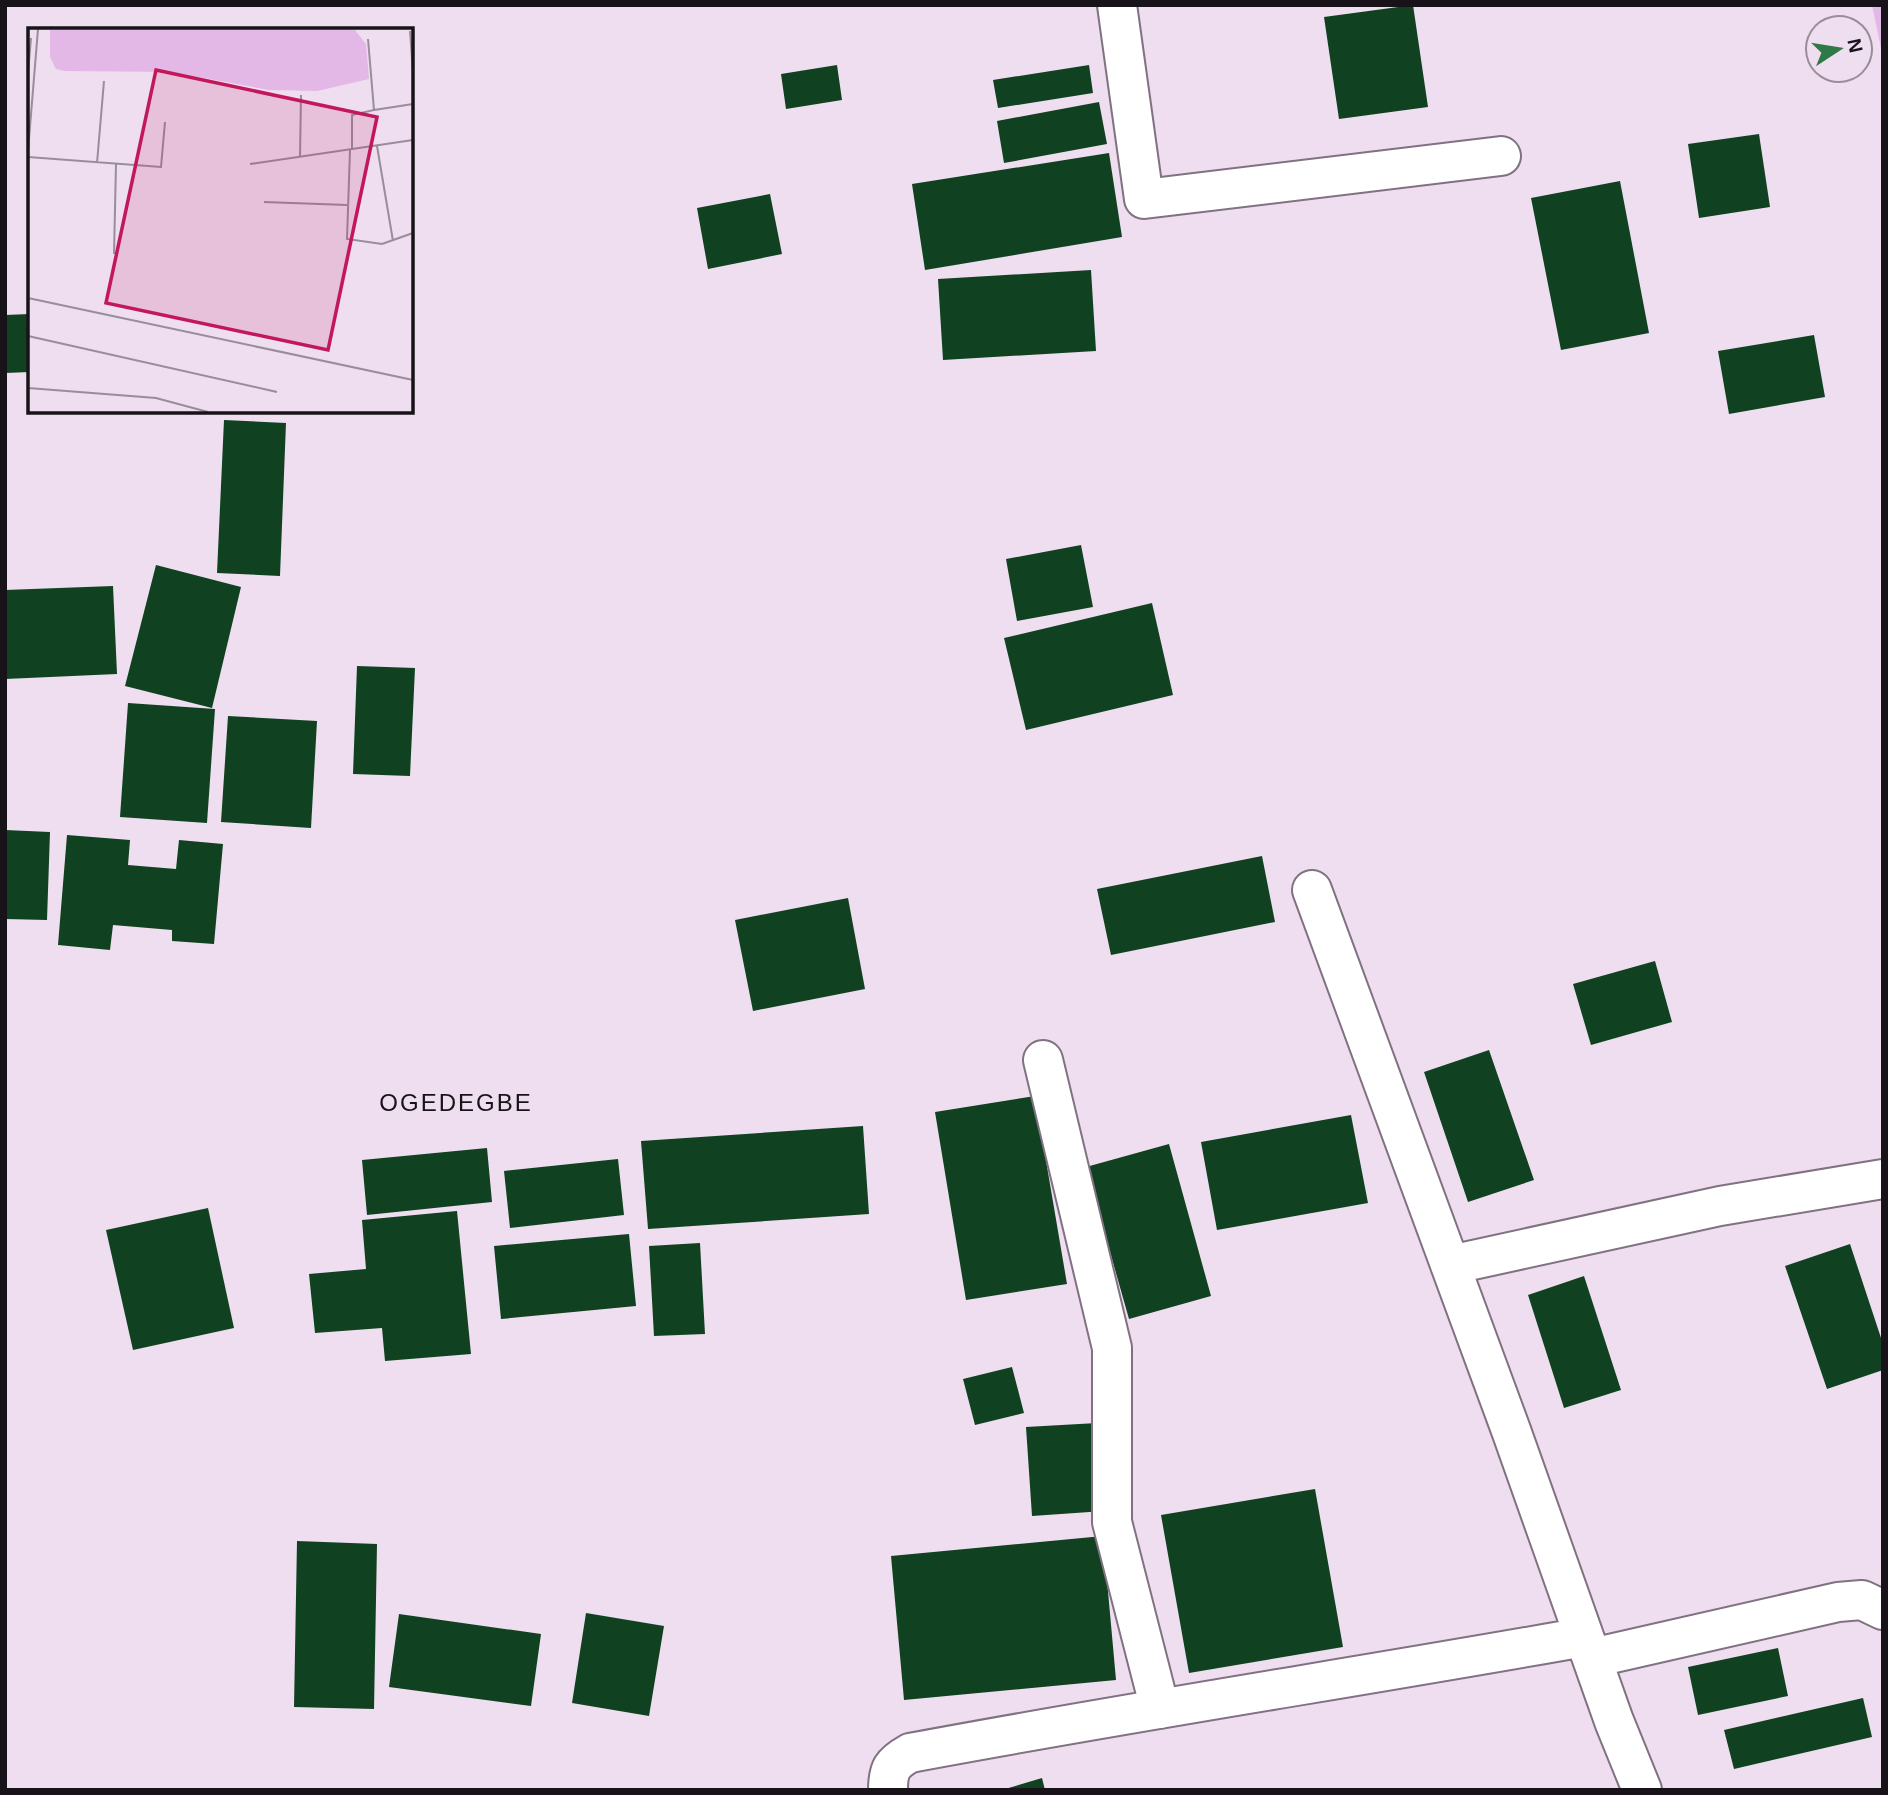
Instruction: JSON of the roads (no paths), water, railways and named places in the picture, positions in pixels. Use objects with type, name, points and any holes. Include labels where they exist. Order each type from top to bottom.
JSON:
[{"type":"street","points":[[1117,5],[1144,199],[1501,156]]},
{"type":"street","points":[[1312,890],[1642,1790]]},
{"type":"street","points":[[1043,1060],[1112,1348],[1112,1522],[1160,1709]]},
{"type":"street","points":[[1450,1265],[1720,1206],[1883,1180]]},
{"type":"street","points":[[888,1790],[888,1772],[894,1762],[910,1753],[1160,1709],[1588,1647],[1838,1602],[1862,1600],[1883,1610]]},
{"type":"district","name":"OGEDEGBE","points":[[456,1103]]}]
